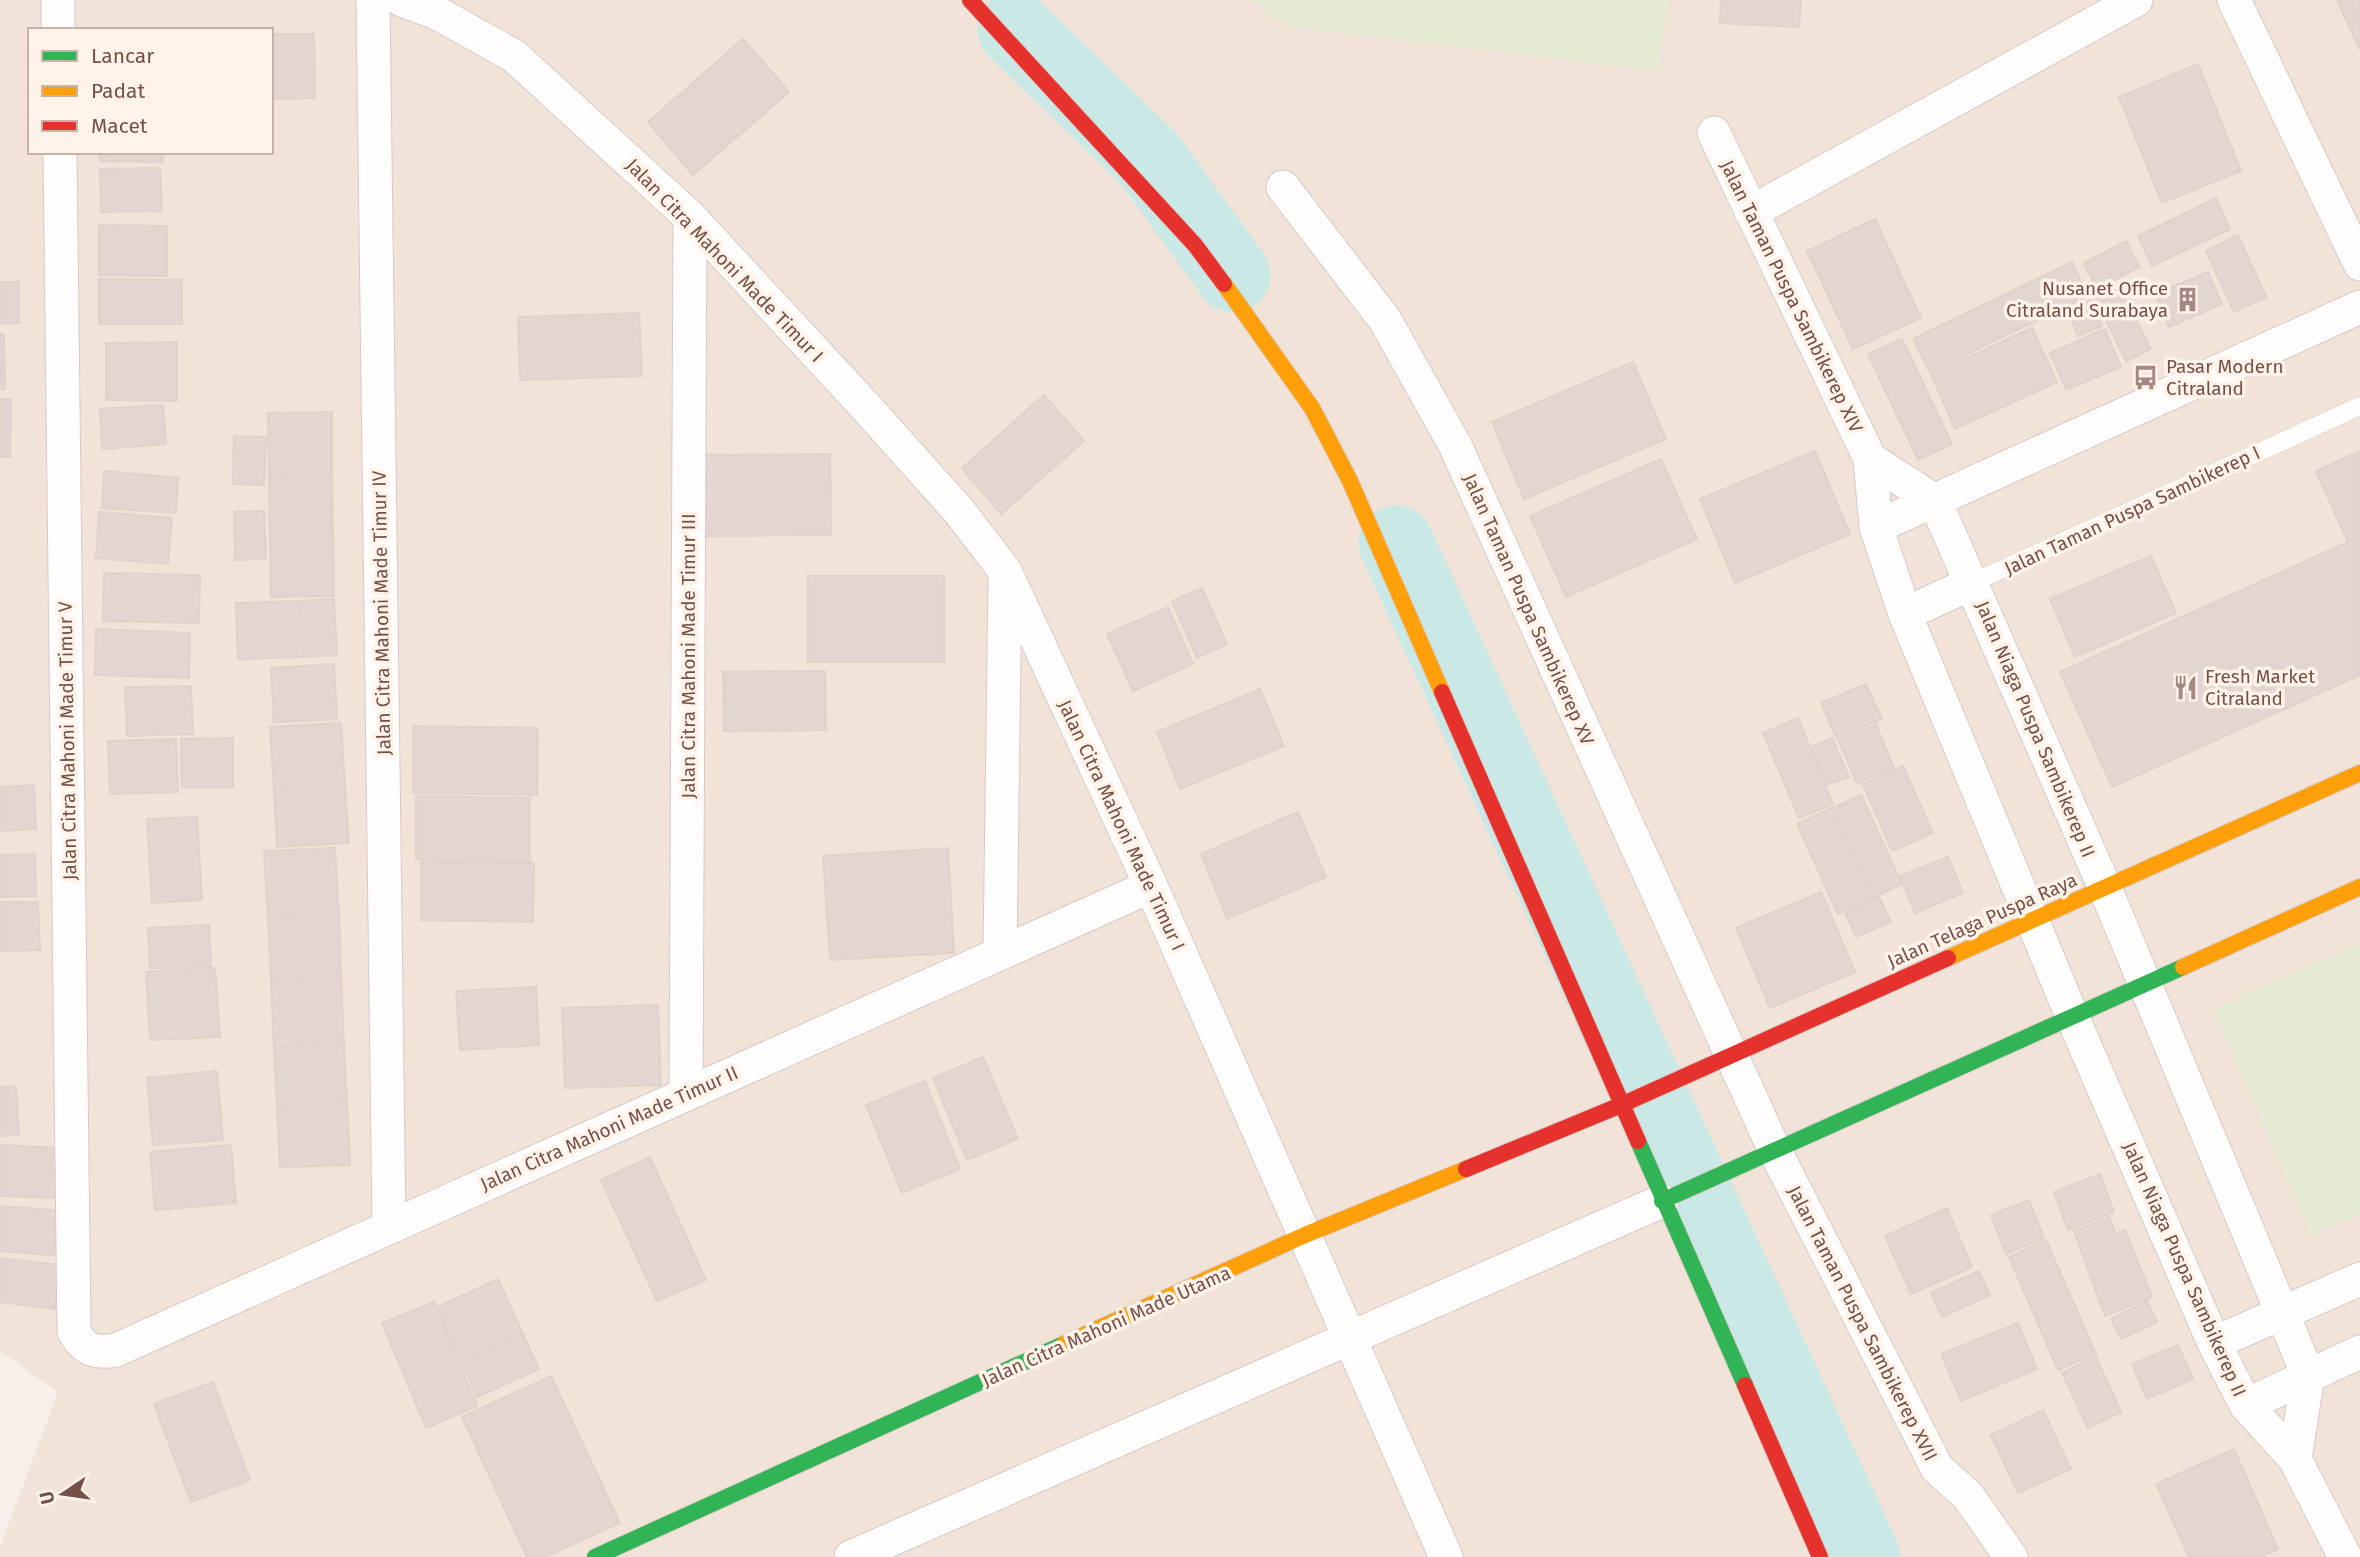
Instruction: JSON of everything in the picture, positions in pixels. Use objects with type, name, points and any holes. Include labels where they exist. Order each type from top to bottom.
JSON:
[{"type":"street","points":[[58,0],[58,28]]},
{"type":"street","name":"Jalan Citra Mahoni Made Timur IV","points":[[373,0],[389,1226]]},
{"type":"street","name":"Jalan Citra Mahoni Made Timur I","points":[[402,0],[438,13],[514,56],[690,217],[959,511],[1005,571],[1151,886],[1446,1557]]},
{"type":"street","points":[[970,0],[1195,245],[1275,352],[1312,408],[1350,481],[1621,1105],[1674,1195],[1819,1557]]},
{"type":"street","points":[[1751,212],[2136,0]]},
{"type":"street","points":[[2234,0],[2360,264]]},
{"type":"street","name":"Jalan Taman Puspa Sambikerep XIV","points":[[1714,133],[1870,459]]},
{"type":"street","name":"Jalan Citra Mahoni Made Timur V","points":[[60,154],[74,1331]]},
{"type":"street","name":"Jalan Taman Puspa Sambikerep XV","points":[[1283,187],[1385,320],[1455,445],[1767,1152]]},
{"type":"street","name":"Jalan Citra Mahoni Made Timur III","points":[[686,1094],[690,217]]},
{"type":"street","points":[[1876,527],[2360,307]]},
{"type":"street","points":[[1870,459],[1935,501]]},
{"type":"street","name":"Jalan Niaga Puspa Sambikerep II","points":[[1870,459],[1876,527],[1905,614],[2073,1016],[2214,1343],[2246,1405],[2295,1459]]},
{"type":"street","name":"Jalan Niaga Puspa Sambikerep II","points":[[1935,501],[2105,888],[2308,1375],[2295,1459]]},
{"type":"street","points":[[1000,952],[1005,571]]},
{"type":"street","name":"Jalan Taman Puspa Sambikerep I","points":[[1905,614],[1972,583]]},
{"type":"street","name":"Jalan Telaga Puspa Raya","points":[[1621,1105],[2360,773]]},
{"type":"street","name":"Jalan Citra Mahoni Made Timur II","points":[[74,1331],[80,1343],[92,1350],[116,1350],[1151,886]]},
{"type":"street","points":[[858,1555],[1674,1195],[2360,887]]},
{"type":"street","name":"Jalan Citra Mahoni Made Utama","points":[[595,1557],[1305,1235],[1621,1105]]},
{"type":"street","name":"Jalan Taman Puspa Sambikerep XVII","points":[[1767,1152],[1937,1468],[1968,1496],[2011,1557]]},
{"type":"street","points":[[2214,1343],[2360,1279]]},
{"type":"street","points":[[2246,1405],[2360,1352]]},
{"type":"street","points":[[2295,1459],[2345,1557]]},
{"type":"lane","name":"Jalan Taman Puspa Sambikerep I","points":[[1972,583],[2360,406]]},
{"type":"shaded area","points":[[0,0],[2360,0],[2360,1557],[0,1557],[0,1547],[58,1392],[0,1351]]},
{"type":"green space","points":[[1251,0],[1668,0],[1658,71],[1287,26]]},
{"type":"green space","points":[[2360,944],[2360,1214],[2312,1235],[2213,1009]]},
{"type":"building","points":[[1721,0],[1801,0],[1799,27],[1720,23]]},
{"type":"building","points":[[2337,0],[2360,0],[2360,50]]},
{"type":"building","points":[[273,34],[314,34],[315,98],[273,99]]},
{"type":"building","points":[[743,39],[789,92],[693,175],[648,122]]},
{"type":"building","points":[[2198,64],[2241,171],[2162,203],[2119,97]]},
{"type":"building","points":[[100,154],[163,154],[163,162],[100,161]]},
{"type":"building","points":[[160,168],[162,211],[101,212],[100,169]]},
{"type":"building","points":[[2216,198],[2230,229],[2152,266],[2138,236]]},
{"type":"building","points":[[1875,219],[1921,318],[1853,349],[1807,251]]},
{"type":"building","points":[[99,225],[167,226],[167,276],[99,275]]},
{"type":"building","points":[[2238,235],[2266,297],[2234,312],[2206,251]]},
{"type":"building","points":[[2126,241],[2139,267],[2097,289],[2084,263]]},
{"type":"building","points":[[2072,262],[2088,296],[1930,372],[1913,339]]},
{"type":"building","name":"Nusanet Office Citraland Surabaya","points":[[2208,272],[2222,304],[2169,327],[2155,294]]},
{"type":"building","points":[[99,279],[182,280],[182,324],[99,324]]},
{"type":"building","points":[[0,282],[19,282],[19,323],[0,323]]},
{"type":"building","points":[[2120,288],[2151,349],[2126,361],[2096,300]]},
{"type":"building","points":[[2091,300],[2102,326],[2078,336],[2067,310]]},
{"type":"building","points":[[639,313],[642,376],[520,380],[518,317]]},
{"type":"building","points":[[2032,328],[2057,382],[1955,429],[1931,374]]},
{"type":"building","points":[[2105,329],[2121,367],[2066,390],[2050,353]]},
{"type":"building","points":[[0,334],[4,334],[5,389],[0,389]]},
{"type":"building","points":[[1902,339],[1952,444],[1918,460],[1868,354]]},
{"type":"building","points":[[177,342],[177,401],[106,400],[106,343]]},
{"type":"building","points":[[1633,362],[1666,439],[1524,499],[1492,422]]},
{"type":"building","points":[[1044,395],[1084,441],[1001,514],[962,468]]},
{"type":"building","points":[[0,399],[11,399],[10,457],[0,457]]},
{"type":"building","points":[[163,405],[166,444],[102,449],[100,409]]},
{"type":"building","points":[[332,412],[332,474],[269,475],[268,413]]},
{"type":"building","points":[[234,436],[266,437],[264,485],[233,484]]},
{"type":"building","points":[[1815,451],[1850,534],[1735,583],[1700,499]]},
{"type":"building","name":"Fresh Market Citraland","points":[[2360,451],[2360,675],[2112,787],[2060,672],[2348,542],[2316,471]]},
{"type":"building","points":[[830,454],[831,535],[705,536],[704,455]]},
{"type":"building","points":[[1661,459],[1697,539],[1566,597],[1530,516]]},
{"type":"building","points":[[104,471],[178,478],[176,513],[102,508]]},
{"type":"building","points":[[332,474],[333,536],[270,536],[269,475]]},
{"type":"building","points":[[264,511],[266,559],[235,560],[234,512]]},
{"type":"building","points":[[99,512],[172,518],[168,564],[96,558]]},
{"type":"building","points":[[270,536],[333,536],[334,596],[271,597]]},
{"type":"building","points":[[2151,556],[2176,613],[2075,657],[2050,599]]},
{"type":"building","points":[[104,573],[200,575],[199,623],[103,621]]},
{"type":"building","points":[[808,576],[944,576],[944,662],[808,662]]},
{"type":"building","points":[[1202,588],[1227,644],[1197,658],[1172,601]]},
{"type":"building","points":[[334,599],[337,655],[303,657],[300,601]]},
{"type":"building","points":[[300,601],[303,657],[238,659],[236,603]]},
{"type":"building","points":[[1168,607],[1193,664],[1133,691],[1107,634]]},
{"type":"building","points":[[96,629],[190,633],[189,678],[95,675]]},
{"type":"building","points":[[334,664],[337,719],[274,722],[271,668]]},
{"type":"building","points":[[825,671],[826,730],[724,731],[723,672]]},
{"type":"building","points":[[1866,684],[1882,719],[1837,739],[1821,703]]},
{"type":"building","points":[[191,686],[193,734],[127,736],[125,687]]},
{"type":"building","points":[[1260,689],[1284,746],[1180,789],[1157,732]]},
{"type":"building","points":[[1798,718],[1833,804],[1799,818],[1763,733]]},
{"type":"building","points":[[341,723],[345,786],[274,791],[270,727]]},
{"type":"building","points":[[1876,725],[1894,768],[1857,783],[1839,741]]},
{"type":"building","points":[[413,726],[538,728],[537,795],[413,793]]},
{"type":"building","points":[[233,738],[233,787],[182,787],[181,739]]},
{"type":"building","points":[[1832,738],[1849,777],[1827,785],[1811,747]]},
{"type":"building","points":[[176,739],[178,792],[110,794],[108,741]]},
{"type":"building","points":[[1903,766],[1933,833],[1892,851],[1863,784]]},
{"type":"building","points":[[34,785],[36,829],[0,831],[0,787]]},
{"type":"building","points":[[345,786],[349,843],[277,847],[274,791]]},
{"type":"building","points":[[1861,795],[1902,884],[1873,898],[1832,808]]},
{"type":"building","points":[[416,796],[530,798],[530,861],[416,859]]},
{"type":"building","points":[[1832,808],[1873,898],[1838,914],[1797,824]]},
{"type":"building","points":[[1298,812],[1326,877],[1227,919],[1201,854]]},
{"type":"building","points":[[197,817],[202,900],[152,903],[147,819]]},
{"type":"building","points":[[335,848],[339,916],[268,919],[264,851]]},
{"type":"building","points":[[948,848],[954,953],[830,960],[823,856]]},
{"type":"building","points":[[35,854],[36,896],[0,897],[0,855]]},
{"type":"building","points":[[1948,857],[1963,893],[1915,913],[1900,876]]},
{"type":"building","points":[[421,862],[534,863],[533,922],[421,920]]},
{"type":"building","points":[[1821,892],[1855,972],[1770,1008],[1736,928]]},
{"type":"building","points":[[1879,897],[1891,922],[1856,937],[1845,912]]},
{"type":"building","points":[[0,902],[38,902],[40,950],[0,951]]},
{"type":"building","points":[[339,916],[341,975],[271,978],[268,919]]},
{"type":"building","points":[[209,925],[211,967],[150,968],[148,928]]},
{"type":"building","points":[[215,968],[220,1037],[150,1040],[146,972]]},
{"type":"building","points":[[341,975],[344,1045],[274,1047],[271,978]]},
{"type":"building","points":[[536,987],[539,1045],[460,1050],[456,991]]},
{"type":"building","points":[[658,1005],[661,1085],[565,1088],[562,1008]]},
{"type":"building","points":[[344,1045],[347,1103],[277,1105],[274,1047]]},
{"type":"building","points":[[983,1057],[1018,1139],[967,1160],[933,1078]]},
{"type":"building","points":[[217,1071],[223,1140],[153,1145],[147,1078]]},
{"type":"building","points":[[925,1081],[960,1169],[902,1193],[866,1105]]},
{"type":"building","points":[[16,1086],[19,1135],[0,1136],[0,1087]]},
{"type":"building","points":[[347,1103],[350,1165],[280,1167],[277,1105]]},
{"type":"building","points":[[0,1145],[59,1148],[58,1198],[0,1196]]},
{"type":"building","points":[[231,1145],[236,1203],[155,1210],[150,1152]]},
{"type":"building","points":[[650,1157],[706,1280],[657,1301],[601,1180]]},
{"type":"building","points":[[2100,1174],[2114,1212],[2068,1230],[2054,1192]]},
{"type":"building","points":[[2029,1200],[2044,1238],[2006,1254],[1991,1215]]},
{"type":"building","points":[[0,1206],[63,1211],[60,1256],[0,1251]]},
{"type":"building","points":[[1947,1208],[1972,1267],[1911,1294],[1885,1236]]},
{"type":"building","points":[[2109,1217],[2116,1234],[2125,1230],[2152,1297],[2105,1316],[2074,1231]]},
{"type":"building","points":[[2046,1240],[2096,1354],[2058,1370],[2009,1257]]},
{"type":"building","points":[[0,1258],[60,1265],[55,1309],[0,1302]]},
{"type":"building","points":[[1979,1271],[1990,1295],[1942,1317],[1931,1293]]},
{"type":"building","points":[[498,1279],[523,1334],[462,1362],[437,1307]]},
{"type":"building","points":[[2147,1301],[2157,1322],[2121,1339],[2111,1319]]},
{"type":"building","points":[[434,1302],[477,1406],[426,1428],[382,1323]]},
{"type":"building","points":[[2018,1323],[2037,1369],[1961,1401],[1941,1354]]},
{"type":"building","points":[[523,1334],[539,1369],[477,1397],[462,1362]]},
{"type":"building","points":[[2178,1345],[2193,1379],[2147,1399],[2132,1364]]},
{"type":"building","points":[[2096,1357],[2121,1412],[2088,1428],[2062,1373]]},
{"type":"building","points":[[551,1376],[620,1523],[545,1557],[527,1557],[462,1417]]},
{"type":"building","points":[[213,1382],[250,1480],[191,1502],[154,1404]]},
{"type":"building","points":[[2043,1410],[2071,1469],[2018,1493],[1991,1435]]},
{"type":"building","points":[[2234,1449],[2278,1549],[2261,1557],[2189,1557],[2156,1484]]},
{"type":"waterway","points":[[1015,29],[1149,159],[1233,275]]},
{"type":"waterway","points":[[1396,543],[1863,1557]]},
{"type":"traffic: fast","points":[[1662,1201],[2183,967]]},
{"type":"traffic: fast","points":[[1638,1141],[1745,1385]]},
{"type":"traffic: fast","points":[[595,1557],[1064,1344]]},
{"type":"traffic: slow","points":[[1224,284],[1312,408],[1350,481],[1442,692]]},
{"type":"traffic: slow","points":[[1948,958],[2360,773]]},
{"type":"traffic: slow","points":[[2183,967],[2360,887]]},
{"type":"traffic: slow","points":[[1064,1344],[1305,1235],[1466,1169]]},
{"type":"traffic: jam","points":[[970,0],[1195,245],[1224,284]]},
{"type":"traffic: jam","points":[[1442,692],[1638,1141]]},
{"type":"traffic: jam","points":[[1466,1169],[1621,1105],[1948,958]]},
{"type":"traffic: jam","points":[[1745,1385],[1820,1557]]},
{"type":"place","name":"Nusanet Office Citraland Surabaya","points":[[2188,299]]},
{"type":"place","name":"Pasar Modern Citraland","points":[[2146,377]]},
{"type":"place","name":"Fresh Market Citraland","points":[[2185,687]]}]
